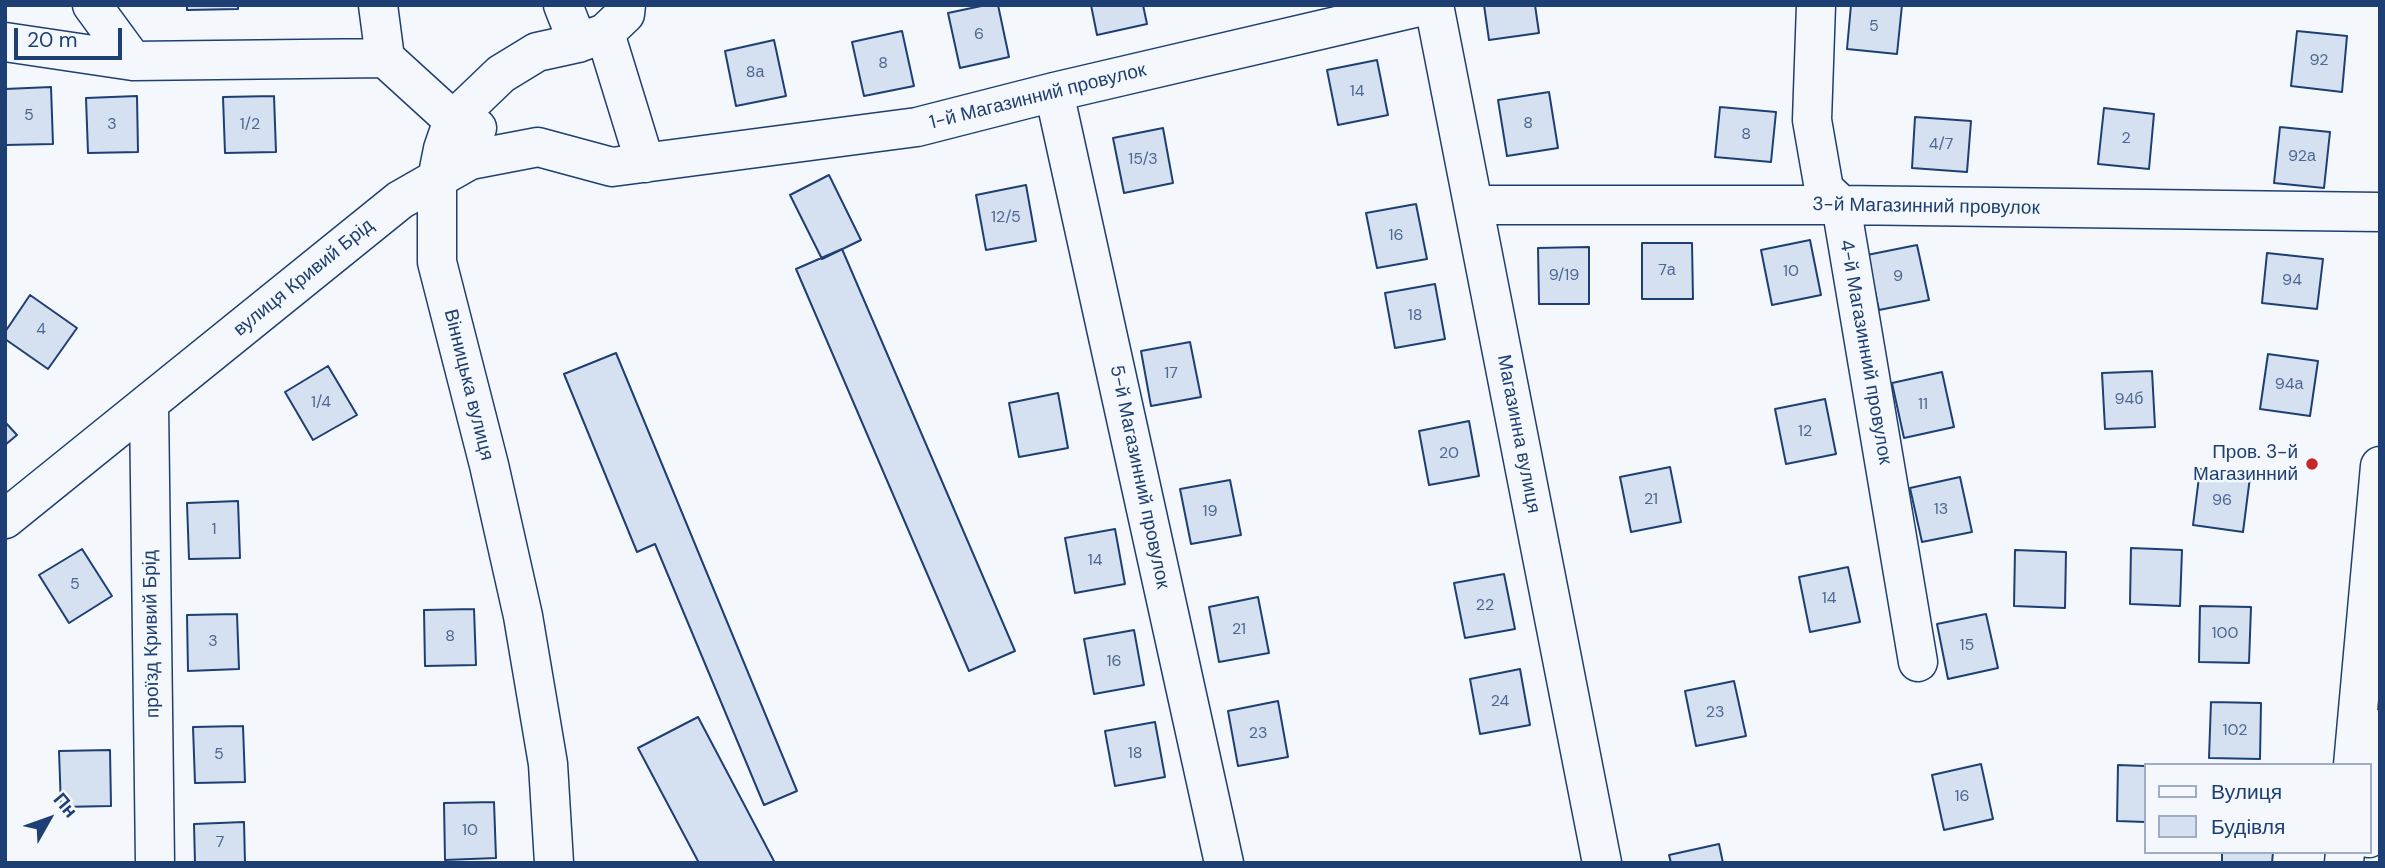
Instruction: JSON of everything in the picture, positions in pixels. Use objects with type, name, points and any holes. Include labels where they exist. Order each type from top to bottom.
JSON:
[{"type":"street","points":[[92,5],[133,61]]},
{"type":"street","points":[[378,5],[385,58],[453,120],[538,147]]},
{"type":"street","points":[[563,5],[603,27],[645,163]]},
{"type":"street","name":"1-й Магазинний провулок","points":[[645,163],[917,127],[1054,92],[1427,5]]},
{"type":"street","name":"Магазинна вулиця","points":[[1434,5],[1602,863]]},
{"type":"street","name":"4-й Магазинний провулок","points":[[1815,5],[1812,120],[1824,189],[1840,205],[1918,662]]},
{"type":"street","name":"Вінницька вулиця","points":[[554,863],[548,764],[523,616],[489,465],[437,262],[438,179],[443,149],[453,120],[501,74],[537,52],[603,27]]},
{"type":"street","points":[[5,41],[133,61],[385,58]]},
{"type":"street","name":"5-й Магазинний провулок","points":[[1054,92],[1224,863]]},
{"type":"street","name":"вулиця Кривий Брід","points":[[5,519],[400,200],[470,160],[538,147],[611,167],[645,163]]},
{"type":"street","name":"3-й Магазинний провулок","points":[[1473,205],[1840,205],[2380,212]]},
{"type":"street","name":"проїзд Кривий Брід","points":[[149,405],[155,863]]},
{"type":"street","points":[[2353,763],[2380,466]]},
{"type":"street","points":[[2371,817],[2380,725]]},
{"type":"building","points":[[187,5],[238,5],[238,9],[187,10]]},
{"type":"building","points":[[998,5],[1009,57],[960,68],[948,13]]},
{"type":"building","points":[[1091,5],[1143,5],[1147,24],[1097,35]]},
{"type":"building","points":[[1484,5],[1535,5],[1539,33],[1489,40]]},
{"type":"building","points":[[1851,5],[1902,5],[1897,54],[1847,49]]},
{"type":"building","points":[[902,31],[914,86],[864,96],[852,42]]},
{"type":"building","points":[[2297,31],[2347,36],[2342,92],[2291,86]]},
{"type":"building","points":[[774,40],[786,96],[736,106],[725,51]]},
{"type":"building","points":[[1377,60],[1388,115],[1338,125],[1327,70]]},
{"type":"building","points":[[51,87],[53,144],[5,145],[5,89]]},
{"type":"building","points":[[1549,92],[1558,148],[1507,156],[1498,100]]},
{"type":"building","points":[[137,96],[138,152],[88,153],[86,98]]},
{"type":"building","points":[[274,96],[276,152],[225,153],[223,97]]},
{"type":"building","points":[[1720,107],[1776,112],[1771,162],[1715,157]]},
{"type":"building","points":[[2104,108],[2154,114],[2149,169],[2098,164]]},
{"type":"building","points":[[1915,117],[1971,121],[1967,172],[1912,168]]},
{"type":"building","points":[[2280,127],[2330,132],[2324,188],[2274,183]]},
{"type":"building","points":[[1163,128],[1173,183],[1124,193],[1113,138]]},
{"type":"building","points":[[829,175],[861,240],[822,259],[790,195]]},
{"type":"building","points":[[1026,185],[1036,241],[986,250],[976,195]]},
{"type":"building","points":[[1416,204],[1427,259],[1377,268],[1366,213]]},
{"type":"building","points":[[1810,240],[1821,295],[1772,305],[1761,250]]},
{"type":"building","points":[[1642,243],[1692,243],[1693,299],[1642,299]]},
{"type":"building","points":[[1917,245],[1929,300],[1879,310],[1867,255]]},
{"type":"building","points":[[1589,247],[1589,304],[1539,304],[1538,248]]},
{"type":"building","points":[[842,249],[1015,651],[969,671],[796,269]]},
{"type":"building","points":[[2267,253],[2323,259],[2317,309],[2262,303]]},
{"type":"building","points":[[1435,284],[1445,339],[1395,348],[1385,293]]},
{"type":"building","points":[[30,295],[77,328],[48,369],[5,339],[5,332]]},
{"type":"building","points":[[1190,342],[1201,397],[1151,406],[1141,351]]},
{"type":"building","points":[[616,353],[797,791],[764,805],[655,544],[637,552],[564,374]]},
{"type":"building","points":[[2268,354],[2318,361],[2310,416],[2260,409]]},
{"type":"building","points":[[328,366],[357,415],[313,440],[285,392]]},
{"type":"building","points":[[2152,371],[2155,427],[2105,429],[2102,373]]},
{"type":"building","points":[[1942,372],[1954,427],[1904,438],[1892,383]]},
{"type":"building","points":[[1058,393],[1068,448],[1019,457],[1009,403]]},
{"type":"building","points":[[1825,399],[1836,454],[1786,464],[1775,409]]},
{"type":"building","points":[[1469,421],[1479,476],[1429,485],[1419,431]]},
{"type":"building","points":[[5,422],[17,435],[5,445]]},
{"type":"building","points":[[1670,467],[1681,522],[1631,532],[1620,477]]},
{"type":"building","points":[[2200,469],[2250,477],[2243,532],[2193,525]]},
{"type":"building","points":[[1960,477],[1972,532],[1922,542],[1910,488]]},
{"type":"building","points":[[1230,480],[1241,535],[1191,544],[1180,489]]},
{"type":"building","points":[[238,501],[240,558],[189,559],[187,503]]},
{"type":"building","points":[[1115,529],[1125,584],[1075,593],[1065,538]]},
{"type":"building","points":[[2131,548],[2182,550],[2180,606],[2130,604]]},
{"type":"building","points":[[82,549],[112,596],[69,623],[39,575]]},
{"type":"building","points":[[2015,550],[2066,552],[2065,608],[2014,606]]},
{"type":"building","points":[[1848,567],[1860,622],[1810,632],[1799,577]]},
{"type":"building","points":[[1504,574],[1515,629],[1465,638],[1454,583]]},
{"type":"building","points":[[1258,597],[1269,653],[1219,662],[1209,607]]},
{"type":"building","points":[[2200,606],[2251,607],[2249,663],[2199,662]]},
{"type":"building","points":[[474,609],[476,665],[425,666],[424,610]]},
{"type":"building","points":[[237,614],[239,669],[188,671],[187,615]]},
{"type":"building","points":[[1986,614],[1998,668],[1948,679],[1937,624]]},
{"type":"building","points":[[1134,630],[1144,685],[1094,694],[1084,639]]},
{"type":"building","points":[[1520,669],[1530,725],[1480,734],[1470,679]]},
{"type":"building","points":[[1734,681],[1746,736],[1696,746],[1685,691]]},
{"type":"building","points":[[1278,701],[1288,757],[1238,766],[1228,711]]},
{"type":"building","points":[[2211,702],[2261,703],[2260,759],[2209,758]]},
{"type":"building","points":[[698,717],[775,863],[699,863],[638,748]]},
{"type":"building","points":[[1155,722],[1165,777],[1115,786],[1105,731]]},
{"type":"building","points":[[243,726],[245,782],[195,783],[193,727]]},
{"type":"building","points":[[110,750],[111,806],[61,807],[59,751]]},
{"type":"building","points":[[1981,764],[1993,819],[1944,830],[1932,775]]},
{"type":"building","points":[[2118,765],[2144,766],[2144,822],[2117,821]]},
{"type":"building","points":[[494,802],[496,858],[445,860],[444,803]]},
{"type":"building","points":[[244,822],[245,863],[195,863],[194,824]]},
{"type":"building","points":[[1719,844],[1723,863],[1671,863],[1669,855]]},
{"type":"building","points":[[2222,854],[2273,854],[2272,863],[2222,863]]},
{"type":"place","name":"Пров. 3-й Магазинний","points":[[2312,464]]}]
